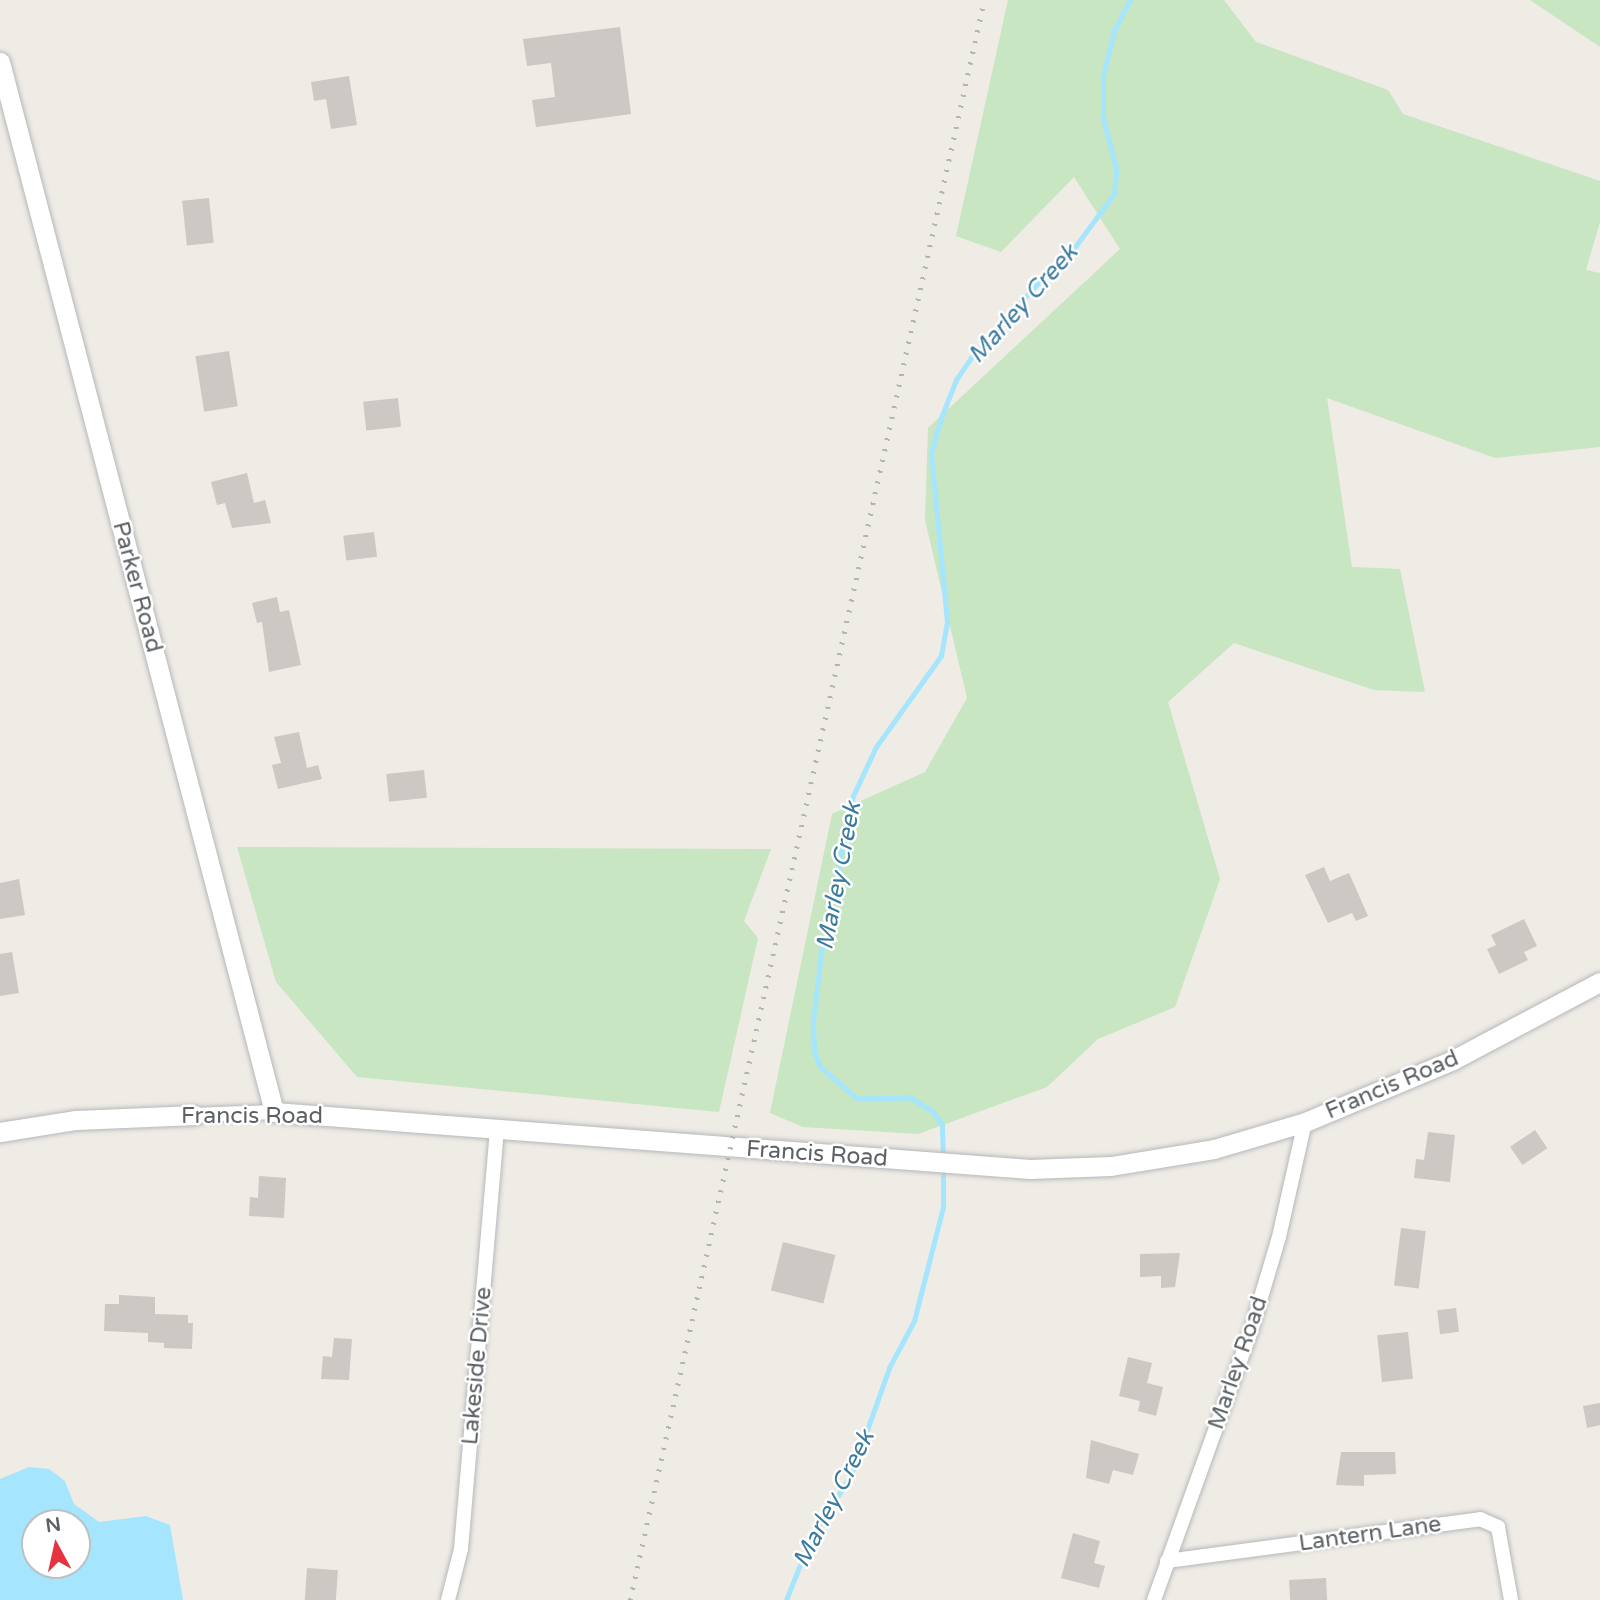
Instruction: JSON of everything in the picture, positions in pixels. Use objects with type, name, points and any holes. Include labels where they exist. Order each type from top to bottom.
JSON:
[{"type":"street","name":"Parker Road","points":[[0,62],[274,1112]]},
{"type":"street","name":"Francis Road","points":[[0,1132],[76,1120],[274,1112],[988,1166],[1051,1169],[1146,1161],[1214,1149],[1306,1122],[1453,1059],[1600,982]]},
{"type":"street","name":"Marley Road","points":[[1154,1600],[1251,1331],[1282,1227],[1306,1122]]},
{"type":"street","name":"Lakeside Drive","points":[[448,1600],[461,1549],[497,1130]]},
{"type":"street","name":"Lantern Lane","points":[[1167,1561],[1480,1519],[1498,1527],[1511,1600]]},
{"type":"green space","points":[[1008,0],[1224,0],[1256,42],[1388,90],[1403,114],[1600,181],[1600,222],[1586,270],[1600,273],[1600,447],[1495,458],[1327,398],[1352,567],[1400,569],[1425,692],[1374,690],[1234,643],[1168,702],[1220,879],[1175,1007],[1098,1039],[1047,1087],[918,1134],[803,1127],[770,1113],[832,814],[925,772],[967,698],[925,520],[928,428],[1120,249],[1074,177],[1001,252],[956,236]]},
{"type":"green space","points":[[1530,0],[1600,0],[1600,47]]},
{"type":"green space","points":[[237,847],[771,849],[744,921],[758,938],[719,1112],[357,1077],[276,982]]},
{"type":"water","points":[[29,1467],[49,1469],[65,1481],[74,1504],[81,1509],[21,1509],[21,1579],[91,1579],[91,1516],[99,1522],[146,1516],[170,1525],[183,1600],[0,1600],[0,1479]]},
{"type":"building","points":[[620,27],[631,114],[536,127],[532,100],[555,97],[551,63],[527,66],[523,39]]},
{"type":"building","points":[[349,76],[357,125],[331,129],[326,99],[314,101],[311,82]]},
{"type":"building","points":[[209,198],[214,243],[187,246],[182,201]]},
{"type":"building","points":[[229,351],[238,406],[204,412],[195,356]]},
{"type":"building","points":[[398,398],[401,427],[366,430],[363,402]]},
{"type":"building","points":[[247,473],[254,503],[265,500],[271,523],[232,528],[225,503],[217,505],[211,482]]},
{"type":"building","points":[[374,532],[377,557],[346,561],[343,536]]},
{"type":"building","points":[[277,597],[280,612],[289,610],[301,665],[269,672],[262,622],[257,623],[252,603]]},
{"type":"building","points":[[299,732],[307,768],[318,765],[322,779],[278,789],[272,765],[281,763],[274,737]]},
{"type":"building","points":[[424,770],[427,798],[389,802],[386,774]]},
{"type":"building","points":[[1324,867],[1330,881],[1349,873],[1368,916],[1356,921],[1352,913],[1328,923],[1305,875]]},
{"type":"building","points":[[19,879],[25,915],[0,919],[0,883]]},
{"type":"building","points":[[1524,919],[1537,946],[1524,952],[1528,960],[1499,974],[1487,949],[1496,945],[1491,935]]},
{"type":"building","points":[[12,952],[19,993],[0,996],[0,954]]},
{"type":"building","points":[[1535,1130],[1547,1148],[1522,1165],[1510,1147]]},
{"type":"building","points":[[1428,1132],[1455,1135],[1450,1182],[1414,1178],[1416,1159],[1424,1160]]},
{"type":"building","points":[[259,1176],[286,1178],[284,1218],[249,1216],[250,1197],[258,1198]]},
{"type":"building","points":[[1401,1228],[1426,1231],[1419,1289],[1394,1286]]},
{"type":"building","points":[[783,1242],[835,1255],[823,1304],[771,1291]]},
{"type":"building","points":[[1180,1253],[1175,1287],[1161,1288],[1161,1276],[1140,1277],[1140,1254]]},
{"type":"building","points":[[119,1295],[155,1297],[155,1314],[188,1315],[188,1323],[193,1323],[192,1349],[164,1348],[164,1343],[148,1342],[148,1333],[104,1331],[105,1304],[119,1304]]},
{"type":"building","points":[[1456,1308],[1459,1332],[1440,1334],[1437,1310]]},
{"type":"building","points":[[1408,1332],[1413,1379],[1382,1382],[1377,1335]]},
{"type":"building","points":[[334,1338],[352,1339],[349,1380],[321,1379],[323,1356],[332,1357]]},
{"type":"building","points":[[1128,1357],[1152,1363],[1147,1383],[1163,1387],[1156,1416],[1138,1411],[1140,1401],[1119,1396]]},
{"type":"building","points":[[1600,1403],[1600,1425],[1587,1428],[1583,1406]]},
{"type":"building","points":[[1091,1440],[1139,1454],[1133,1475],[1113,1470],[1109,1484],[1086,1478]]},
{"type":"building","points":[[1341,1452],[1395,1452],[1396,1474],[1364,1475],[1364,1486],[1336,1485]]},
{"type":"building","points":[[1073,1533],[1100,1541],[1094,1563],[1105,1566],[1099,1588],[1061,1578]]},
{"type":"building","points":[[307,1568],[338,1570],[336,1600],[305,1600]]},
{"type":"building","points":[[1326,1578],[1327,1600],[1290,1600],[1289,1580]]},
{"type":"waterway","name":"Marley Creek","points":[[943,1158],[942,1125],[933,1112],[911,1098],[857,1099],[820,1067],[814,1051],[813,1022],[821,953],[853,796],[876,747],[941,656],[947,622],[931,453],[941,418],[956,380],[971,358],[1048,272],[1069,255],[1114,194],[1116,169],[1103,118],[1103,76],[1114,31],[1130,0]]},
{"type":"waterway","name":"Marley Creek","points":[[786,1600],[810,1540],[851,1475],[889,1368],[914,1321],[943,1207],[943,1167]]},
{"type":"railway","points":[[630,1600],[984,0]]}]
